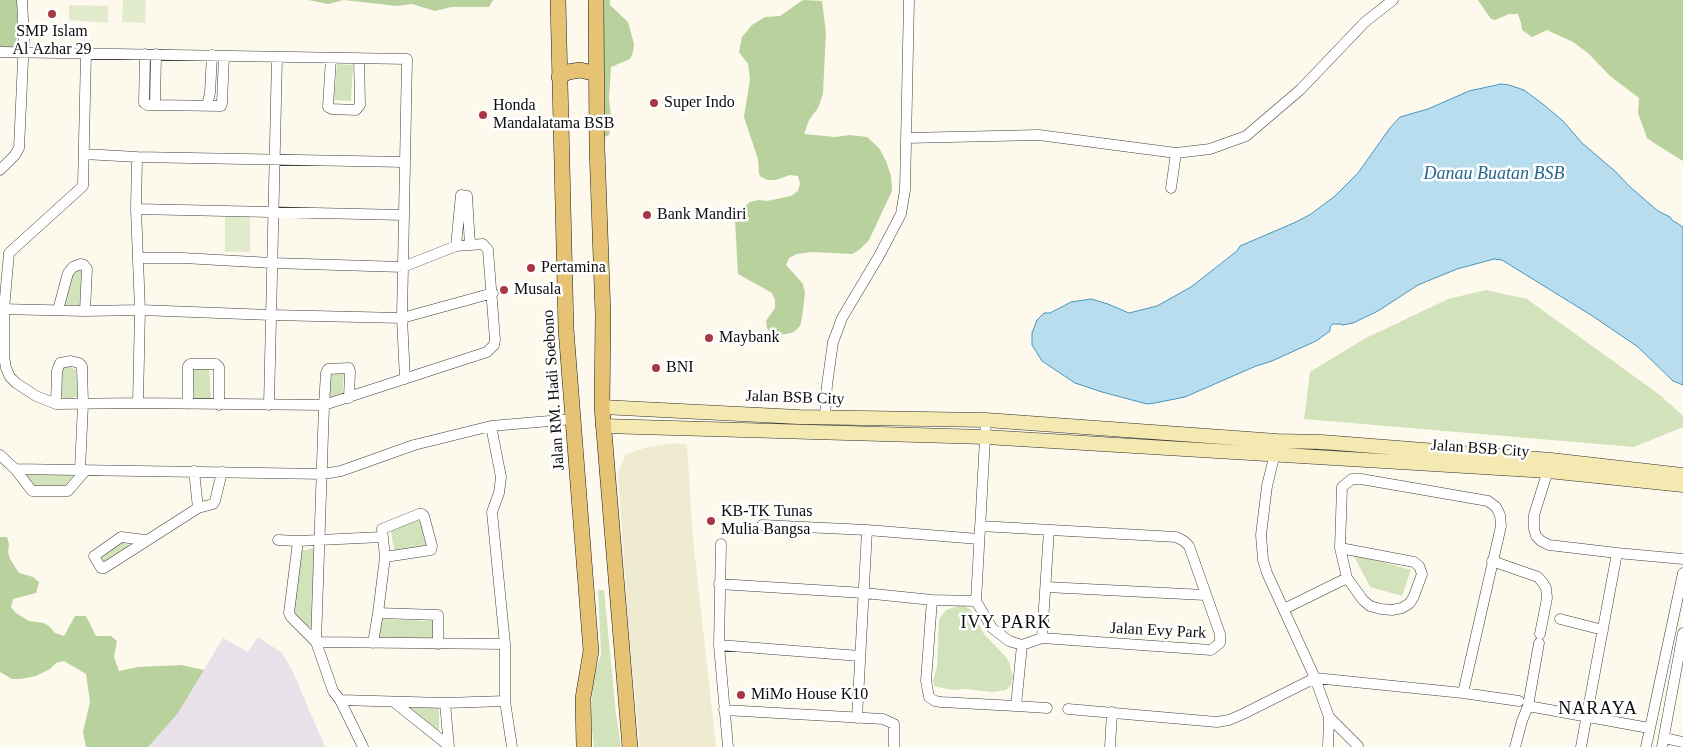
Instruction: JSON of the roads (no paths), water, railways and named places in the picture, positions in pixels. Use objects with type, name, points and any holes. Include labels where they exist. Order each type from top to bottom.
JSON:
[{"type":"main road","name":"Jalan RM. Hadi Soebono","points":[[558,0],[566,329],[591,651],[583,698],[584,747]]},
{"type":"main road","points":[[596,0],[598,158],[603,315],[602,407],[630,747]]},
{"type":"main road","points":[[559,77],[568,72],[580,70],[597,74]]},
{"type":"street","points":[[0,170],[15,155],[19,148],[24,38],[22,0]]},
{"type":"street","points":[[825,417],[832,351],[842,318],[879,256],[901,214],[905,190],[909,0]]},
{"type":"street","points":[[906,138],[1039,136],[1176,153],[1210,149],[1246,136],[1300,90],[1365,22],[1393,0]]},
{"type":"street","points":[[0,52],[408,60],[402,318],[405,379]]},
{"type":"street","points":[[86,53],[82,188],[9,253],[2,309],[4,356],[6,368],[10,377],[16,383],[36,396],[56,404],[324,405],[487,352],[491,349],[495,340],[493,293],[488,248],[483,244],[456,246],[403,267],[183,258],[138,258]]},
{"type":"street","points":[[145,54],[144,102],[147,105],[220,106],[222,103],[224,56]]},
{"type":"street","points":[[155,105],[156,54]]},
{"type":"street","points":[[207,106],[210,93],[212,56]]},
{"type":"street","points":[[269,405],[277,57]]},
{"type":"street","points":[[331,58],[328,107],[332,109],[356,110],[360,105],[359,58]]},
{"type":"street","points":[[1171,188],[1176,153]]},
{"type":"street","points":[[84,154],[405,162]]},
{"type":"street","points":[[137,156],[136,209],[140,310],[138,403]]},
{"type":"street","points":[[456,246],[461,195],[467,196],[470,245]]},
{"type":"street","points":[[136,209],[404,215]]},
{"type":"street","points":[[58,310],[68,273],[81,264],[87,269],[85,311]]},
{"type":"street","points":[[2,309],[140,310],[402,318],[493,293]]},
{"type":"street","points":[[0,456],[15,469],[31,490],[65,492],[70,490],[83,470],[82,366],[76,362],[62,362],[58,366],[56,404]]},
{"type":"street","points":[[188,404],[188,366],[190,364],[216,364],[219,367],[219,405]]},
{"type":"street","points":[[349,398],[349,368],[328,369],[326,373],[324,405],[316,642],[333,691],[340,700],[363,747]]},
{"type":"street","name":"Jalan BSB City","points":[[602,407],[825,417],[986,420],[1276,447],[1683,475]]},
{"type":"street","points":[[736,413],[736,430]]},
{"type":"street","points":[[15,469],[323,474],[342,471],[414,445],[491,426],[573,419]]},
{"type":"street","points":[[986,420],[976,601],[992,628],[1009,641],[1022,645],[1016,706]]},
{"type":"street","points":[[491,426],[501,476],[499,493],[492,512],[505,644],[506,701],[512,747]]},
{"type":"street","name":"Jalan BSB City","points":[[603,426],[1276,447]]},
{"type":"street","points":[[1276,447],[1267,486],[1261,547],[1267,573],[1315,678],[1329,717],[1328,747]]},
{"type":"street","points":[[1550,466],[1534,515],[1534,529],[1541,541],[1549,545],[1683,560]]},
{"type":"street","name":"Jalan BSB City","points":[[1550,466],[1683,485]]},
{"type":"street","points":[[194,472],[198,508]]},
{"type":"street","points":[[145,540],[198,508],[209,506],[215,501],[222,472]]},
{"type":"street","points":[[1340,548],[1414,562],[1419,566],[1422,574],[1414,596],[1410,603],[1402,608],[1392,610],[1370,606],[1363,600],[1347,578],[1340,548],[1342,487],[1352,479],[1361,479],[1488,501],[1496,507],[1500,515],[1500,526],[1463,693]]},
{"type":"street","points":[[373,643],[385,557],[382,531],[384,527],[422,514],[432,546],[430,551],[385,557]]},
{"type":"street","points":[[762,525],[867,530],[979,539]]},
{"type":"street","name":"Jalan Evy Park","points":[[980,526],[1176,538],[1184,541],[1189,546],[1220,634],[1220,643],[1211,650],[1042,638],[1022,645]]},
{"type":"street","points":[[857,718],[867,530]]},
{"type":"street","points":[[1042,638],[1050,530]]},
{"type":"street","points":[[278,540],[298,541],[382,537]]},
{"type":"street","points":[[298,541],[290,613],[291,617],[316,642],[505,644]]},
{"type":"street","points":[[721,544],[719,645],[728,747]]},
{"type":"street","points":[[1582,747],[1617,553]]},
{"type":"street","points":[[1492,561],[1538,577],[1546,588],[1547,598],[1540,639],[1523,704],[1522,721],[1515,747]]},
{"type":"street","points":[[1646,747],[1683,573]]},
{"type":"street","points":[[1284,610],[1347,578]]},
{"type":"street","points":[[720,584],[864,593],[932,600],[976,601]]},
{"type":"street","points":[[1046,587],[1205,595]]},
{"type":"street","points":[[932,600],[926,682],[929,697],[941,702],[1047,708]]},
{"type":"street","points":[[378,613],[438,615],[438,644]]},
{"type":"street","points":[[1560,619],[1603,630]]},
{"type":"street","points":[[1683,638],[1678,691],[1663,743],[1683,742]]},
{"type":"street","points":[[719,645],[860,656]]},
{"type":"street","points":[[1068,709],[1216,722],[1229,720],[1243,714],[1315,678],[1463,693],[1649,728]]},
{"type":"street","points":[[340,700],[445,703],[506,701]]},
{"type":"street","points":[[394,702],[449,747]]},
{"type":"street","points":[[445,703],[449,747]]},
{"type":"street","points":[[724,710],[893,722],[894,747]]},
{"type":"street","points":[[1110,747],[1112,712]]},
{"type":"street","points":[[1329,717],[1358,747]]},
{"type":"water","name":"Danau Buatan BSB","points":[[1501,84],[1524,90],[1544,105],[1563,121],[1582,143],[1616,172],[1629,186],[1658,211],[1683,227],[1683,385],[1673,381],[1638,347],[1594,317],[1502,260],[1494,259],[1457,269],[1418,285],[1378,311],[1353,323],[1333,324],[1330,327],[1330,331],[1316,341],[1272,361],[1185,397],[1155,403],[1147,404],[1075,383],[1042,361],[1032,345],[1032,333],[1037,320],[1044,313],[1050,313],[1071,302],[1091,299],[1129,313],[1157,306],[1191,287],[1237,251],[1240,246],[1296,222],[1311,214],[1335,196],[1358,173],[1400,117],[1428,109],[1469,91]]},
{"type":"place","name":"SMP Islam Al Azhar 29","points":[[52,14]]},
{"type":"place","name":"Super Indo","points":[[654,103]]},
{"type":"place","name":"Honda Mandalatama BSB","points":[[483,115]]},
{"type":"place","name":"Bank Mandiri","points":[[647,215]]},
{"type":"place","name":"Pertamina","points":[[531,268]]},
{"type":"place","name":"Musala","points":[[504,290]]},
{"type":"place","name":"Maybank","points":[[709,338]]},
{"type":"place","name":"BNI","points":[[656,368]]},
{"type":"place","name":"KB-TK Tunas Mulia Bangsa","points":[[711,521]]},
{"type":"place","name":"MiMo House K10","points":[[741,695]]},
{"type":"district","name":"IVY PARK","points":[[1006,623]]},
{"type":"district","name":"NARAYA","points":[[1598,709]]}]
